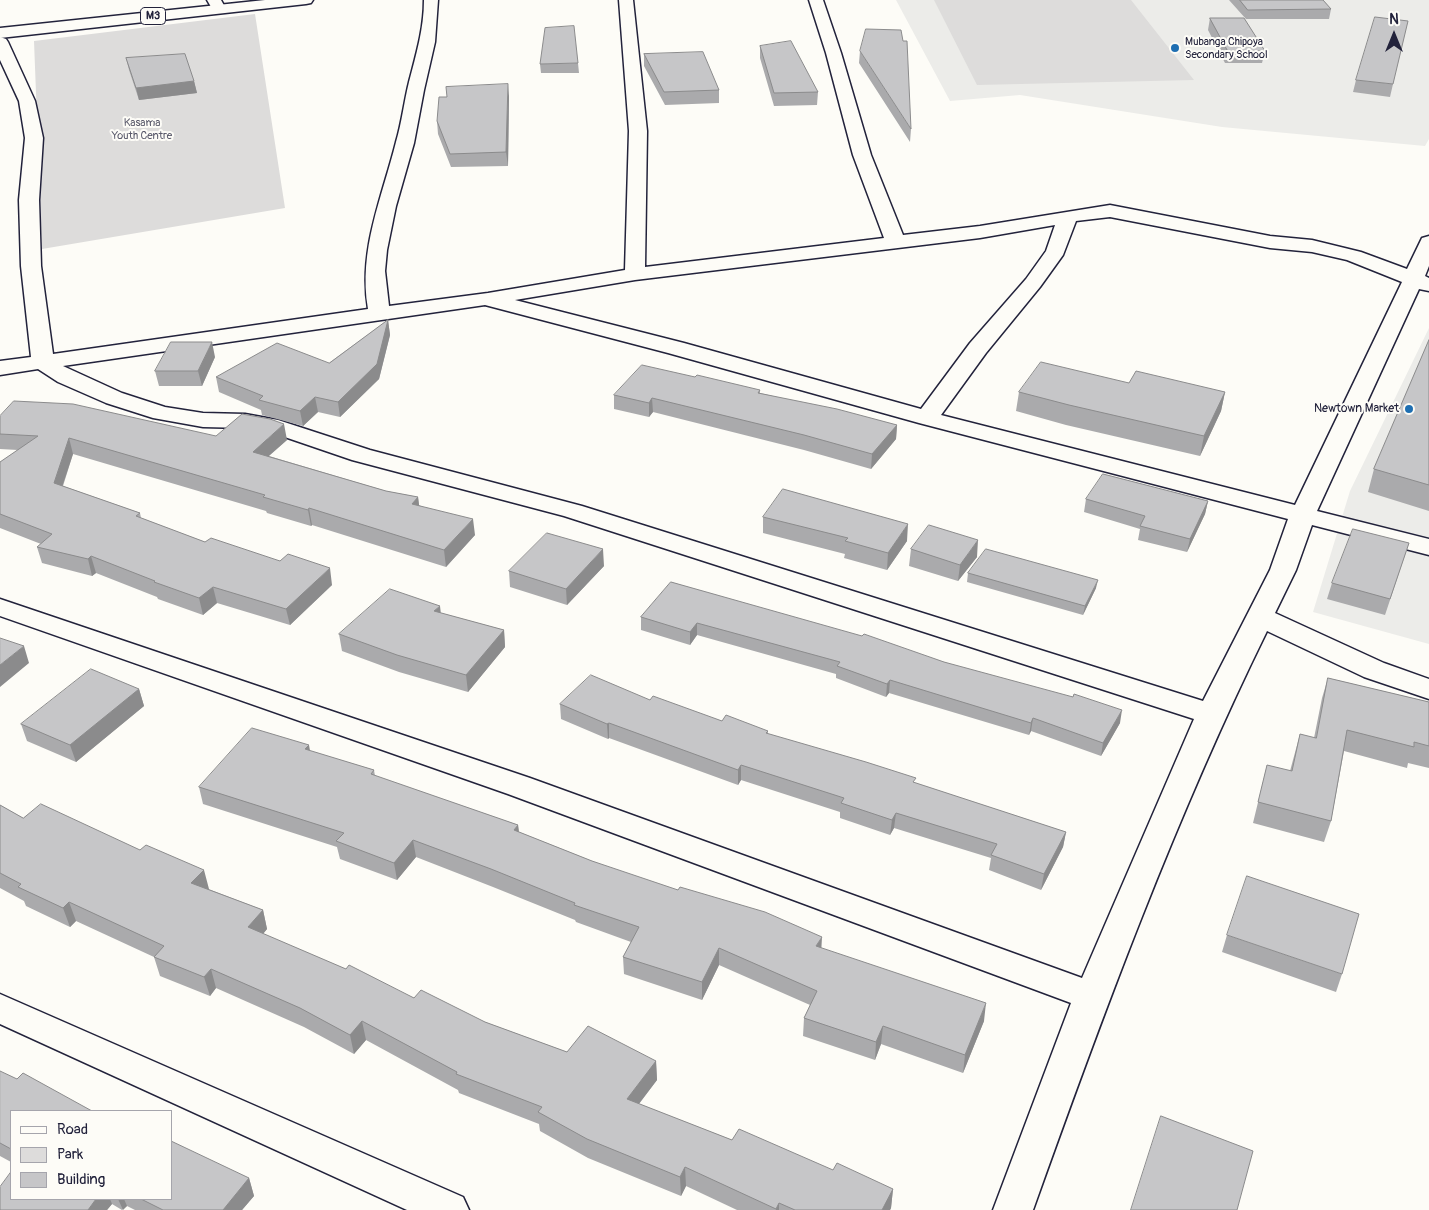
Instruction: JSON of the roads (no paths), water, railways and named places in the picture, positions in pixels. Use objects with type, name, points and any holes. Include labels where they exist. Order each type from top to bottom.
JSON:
[{"type":"street","name":"M3","points":[[0,33],[217,5],[306,0]]},
{"type":"street","points":[[380,314],[375,296],[375,266],[386,209],[406,140],[416,85],[429,37],[431,0]]},
{"type":"street","points":[[626,0],[638,131],[636,274]]},
{"type":"street","points":[[816,0],[842,76],[861,151],[896,242]]},
{"type":"street","points":[[0,42],[27,101],[34,138],[29,200],[31,266],[43,363]]},
{"type":"street","points":[[0,368],[485,299],[636,274],[980,232],[1095,212],[1126,213],[1270,242],[1312,246],[1354,256],[1421,282]]},
{"type":"street","points":[[927,418],[978,348],[1033,283],[1056,251],[1067,218]]},
{"type":"street","points":[[1013,1210],[1092,996],[1211,714],[1282,570],[1303,514],[1421,282],[1429,242]]},
{"type":"street","points":[[485,299],[676,348],[927,418],[1429,547]]},
{"type":"street","points":[[43,363],[66,377],[114,398],[161,413],[203,420],[245,422],[278,427],[361,455],[573,511],[1211,714]]},
{"type":"street","points":[[0,607],[519,786],[1092,996]]},
{"type":"street","points":[[1260,617],[1374,670],[1429,689]]},
{"type":"street","points":[[0,1008],[449,1210]]},
{"type":"place","name":"Mubanga Chipoya Secondary School","points":[[1175,48]]},
{"type":"place","name":"Newtown Market","points":[[1409,409]]},
{"type":"park label","name":"Kasama Youth Centre","points":[[142,129]]}]
